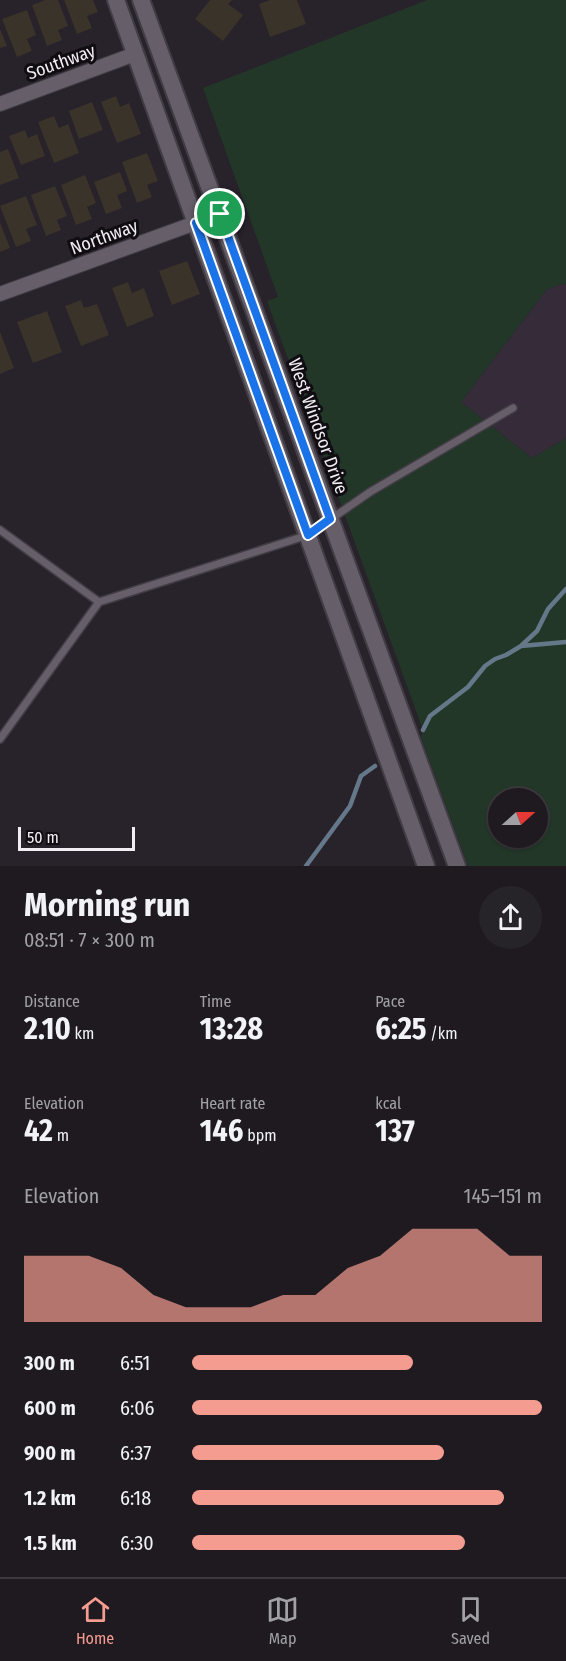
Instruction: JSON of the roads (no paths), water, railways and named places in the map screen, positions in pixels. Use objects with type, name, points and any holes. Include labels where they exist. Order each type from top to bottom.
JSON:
[{"type":"street","points":[[116,0],[426,866]]},
{"type":"street","name":"West Windsor Drive","points":[[141,0],[457,866]]},
{"type":"street","name":"Southway","points":[[0,104],[135,54]]},
{"type":"street","name":"Northway","points":[[0,294],[220,214]]},
{"type":"lane","points":[[0,739],[99,602],[308,535],[370,492],[513,408]]},
{"type":"lane","points":[[0,530],[99,602]]},
{"type":"waterway","points":[[522,645],[537,631],[548,609],[566,589]]},
{"type":"waterway","points":[[423,730],[430,716],[468,687],[485,666],[495,659],[521,646],[566,642]]},
{"type":"waterway","points":[[306,866],[350,806],[361,776],[375,766]]}]
